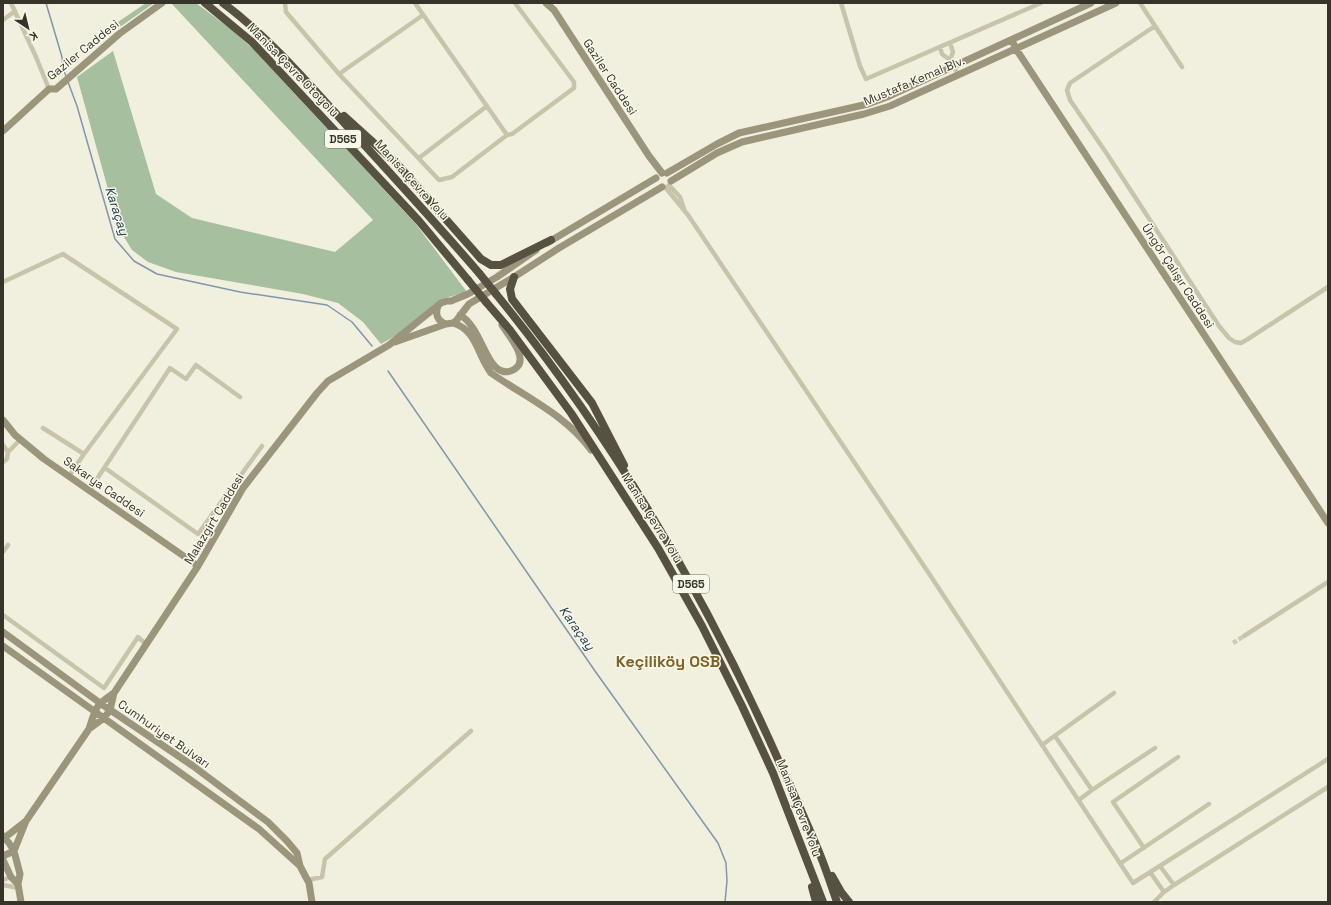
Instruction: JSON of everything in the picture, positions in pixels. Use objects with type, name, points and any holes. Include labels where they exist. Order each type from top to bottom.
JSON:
[{"type":"highway","name":"Manisa Çevre Yolu","points":[[223,3],[260,34],[309,84],[424,210],[479,273],[569,389],[634,488],[698,597],[752,701],[820,854],[837,902]]},
{"type":"highway","name":"Manisa Çevre Otoyolu","points":[[208,4],[252,42],[419,221],[468,280]]},
{"type":"highway","points":[[309,84],[397,164],[481,259],[491,264],[500,265],[551,240]]},
{"type":"highway","points":[[514,277],[510,289],[512,299],[592,403],[634,488]]},
{"type":"highway","name":"Manisa Çevre Yolu","points":[[468,280],[510,330],[571,413],[658,548],[702,626],[742,706],[773,773],[823,902]]},
{"type":"highway","points":[[820,854],[826,862],[841,892],[849,902]]},
{"type":"highway","points":[[806,859],[809,879],[816,902]]},
{"type":"street","points":[[11,3],[52,89]]},
{"type":"street","name":"Gaziler Caddesi","points":[[3,130],[52,89],[80,69],[119,34],[162,3]]},
{"type":"street","points":[[285,3],[286,12],[338,74],[439,180],[452,177],[507,135],[512,134],[574,88],[574,82],[515,3]]},
{"type":"street","points":[[415,3],[507,135]]},
{"type":"street","points":[[841,3],[860,66],[866,79],[1041,3]]},
{"type":"street","name":"Mustafa Kemal Blv.","points":[[451,301],[468,294],[497,277],[551,240],[661,175],[740,133],[868,104],[887,97],[952,63],[1012,40],[1090,3]]},
{"type":"street","name":"Mustafa Kemal Blv.","points":[[460,315],[469,304],[559,248],[667,185],[717,153],[742,142],[875,111],[1116,3]]},
{"type":"street","points":[[1140,3],[1182,67]]},
{"type":"street","name":"Gaziler Caddesi","points":[[550,5],[661,175]]},
{"type":"street","points":[[3,20],[15,11]]},
{"type":"street","points":[[338,74],[423,15]]},
{"type":"street","points":[[1155,26],[1070,83],[1067,90],[1070,100],[1108,154],[1177,264],[1219,326],[1229,338],[1235,342],[1241,343],[1248,340],[1328,287]]},
{"type":"street","name":"Üngör Çalışır Caddesi","points":[[1012,40],[1016,49],[1328,523]]},
{"type":"street","points":[[950,43],[953,52],[952,63]]},
{"type":"street","points":[[940,47],[942,54],[952,63],[958,74]]},
{"type":"street","points":[[419,158],[487,106]]},
{"type":"street","points":[[667,185],[657,183],[661,175],[670,176],[667,185],[675,201],[684,210],[924,565],[1133,883],[1328,759]]},
{"type":"street","points":[[3,282],[63,254],[177,330],[69,476]]},
{"type":"street","points":[[451,301],[457,305],[460,315],[456,321],[389,345],[444,302],[451,301]]},
{"type":"street","points":[[438,306],[437,317],[442,323],[459,325],[467,330],[473,338],[486,366],[491,373],[560,419],[577,433],[621,491]]},
{"type":"street","points":[[460,315],[469,322],[477,332],[492,363],[497,369],[503,372],[510,371],[520,365],[521,358],[518,350],[494,312]]},
{"type":"street","name":"Malazgirt Caddesi","points":[[114,693],[198,566],[243,488],[317,393],[328,381],[389,345]]},
{"type":"street","points":[[89,491],[170,368],[186,379],[196,364],[240,397]]},
{"type":"street","name":"Sakarya Caddesi","points":[[3,420],[20,440],[44,459],[198,566]]},
{"type":"street","points":[[43,428],[84,454]]},
{"type":"street","points":[[3,462],[7,459],[8,452],[20,440]]},
{"type":"street","points":[[3,445],[8,452]]},
{"type":"street","points":[[105,468],[198,534],[262,446]]},
{"type":"street","points":[[3,552],[8,545]]},
{"type":"street","points":[[1244,636],[1328,582]]},
{"type":"street","points":[[3,615],[104,688],[138,637],[147,645]]},
{"type":"street","name":"Cumhuriyet Bulvarı","points":[[3,632],[100,703],[193,766],[268,822],[297,853],[300,866],[308,880],[312,902]]},
{"type":"street","name":"Cumhuriyet Bulvarı","points":[[3,646],[259,829],[300,866]]},
{"type":"street","points":[[3,856],[14,851],[26,821],[89,729],[94,711],[100,703],[114,693]]},
{"type":"street","points":[[89,729],[104,718],[110,710],[114,693]]},
{"type":"street","points":[[1042,744],[1114,693]]},
{"type":"street","points":[[308,880],[322,877],[325,859],[471,731]]},
{"type":"street","points":[[1055,736],[1092,790]]},
{"type":"street","points":[[1079,800],[1155,748]]},
{"type":"street","points":[[1144,848],[1112,802],[1178,757]]},
{"type":"street","points":[[186,776],[193,766]]},
{"type":"street","points":[[1154,902],[1174,885],[1328,787]]},
{"type":"street","points":[[1121,863],[1209,804]]},
{"type":"street","points":[[21,902],[19,886],[20,874],[14,851],[4,838],[26,821]]},
{"type":"street","points":[[3,860],[11,877],[19,886]]},
{"type":"street","points":[[1160,866],[1174,885]]},
{"type":"street","points":[[1150,872],[1164,892]]},
{"type":"street","points":[[3,880],[11,877]]},
{"type":"street","points":[[3,885],[19,886]]},
{"type":"green space","points":[[146,3],[154,3],[120,27],[115,24]]},
{"type":"green space","points":[[171,3],[196,3],[232,30],[253,49],[415,223],[467,292],[445,298],[433,305],[409,328],[381,344],[363,322],[338,303],[303,294],[176,272],[148,262],[132,250],[119,229],[77,77],[113,51],[156,194],[192,218],[335,252],[373,220]]},
{"type":"waterway","name":"Karaçay","points":[[46,3],[66,76]]},
{"type":"waterway","name":"Karaçay","points":[[68,82],[77,106],[115,239],[134,261],[157,274],[240,292],[327,305],[352,322],[372,346]]},
{"type":"waterway","name":"Karaçay","points":[[388,371],[595,671],[718,843],[726,863],[727,881],[725,902]]},
{"type":"tunnel","points":[[1233,643],[1244,636]]},
{"type":"district","name":"Keçiliköy OSB","points":[[668,661]]}]
